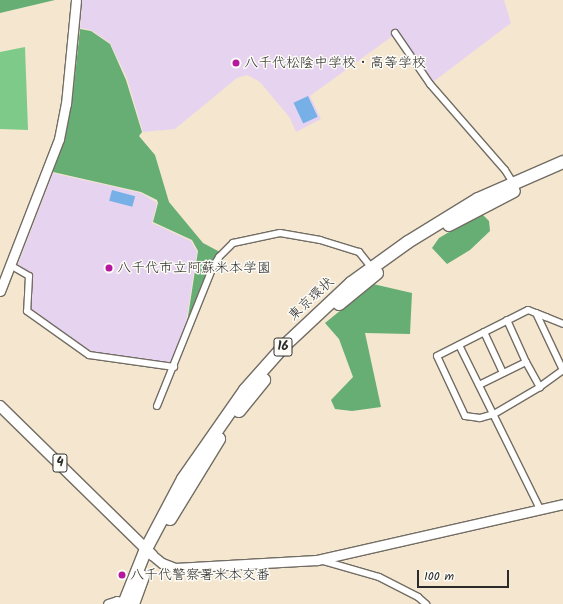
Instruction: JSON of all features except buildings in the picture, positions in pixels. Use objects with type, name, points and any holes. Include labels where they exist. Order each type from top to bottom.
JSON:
[{"type":"highway","name":"東京環状","points":[[124,604],[183,479],[245,390],[309,320],[371,267],[455,212],[515,186],[563,162]]},
{"type":"highway","name":"東京環状","points":[[134,604],[149,552],[230,423],[265,378],[307,334],[353,293],[418,244],[515,186],[563,170]]},
{"type":"main road","name":"4","points":[[0,406],[149,552]]},
{"type":"street","points":[[0,291],[59,139],[66,104],[76,0]]},
{"type":"street","points":[[395,33],[430,84],[515,186]]},
{"type":"street","points":[[157,406],[213,267],[219,256],[233,243],[280,233],[320,240],[359,252],[371,267]]},
{"type":"street","points":[[10,265],[29,276],[26,311],[89,355],[174,367]]},
{"type":"street","points":[[536,313],[563,370],[540,387],[494,414],[480,418],[465,416],[437,356],[528,310],[536,313],[563,324]]},
{"type":"street","points":[[507,320],[526,362],[540,387]]},
{"type":"street","points":[[484,332],[503,373]]},
{"type":"street","points":[[459,345],[540,509]]},
{"type":"street","points":[[480,385],[526,362]]},
{"type":"street","points":[[149,552],[162,563],[176,568],[316,560],[563,504]]},
{"type":"street","points":[[316,560],[379,576],[418,597],[426,604]]},
{"type":"street","points":[[108,604],[117,601],[124,604]]},
{"type":"shaded area","name":"八千代松陰中学校・高等学校","points":[[82,0],[504,0],[511,23],[433,82],[398,32],[310,96],[321,119],[296,132],[290,118],[260,82],[247,75],[237,78],[175,129],[143,132],[127,78],[110,43],[91,30],[80,28]]},
{"type":"shaded area","name":"八千代市立阿蘇米本学園","points":[[53,173],[141,193],[157,203],[152,223],[191,241],[197,252],[185,330],[171,364],[142,358],[91,353],[29,309],[28,273],[18,264]]},
{"type":"green space","points":[[0,0],[55,0],[0,13]]},
{"type":"green space","points":[[80,29],[91,31],[110,44],[126,80],[142,132],[139,136],[155,155],[169,202],[203,243],[220,252],[187,323],[198,251],[192,240],[153,222],[158,203],[157,200],[141,192],[53,172],[72,103]]},
{"type":"green space","points":[[25,47],[28,130],[0,129],[0,52]]},
{"type":"green space","points":[[481,213],[489,221],[490,231],[470,250],[447,264],[432,248],[439,238]]},
{"type":"green space","points":[[373,284],[412,293],[410,334],[365,333],[381,407],[352,411],[335,409],[331,400],[353,377],[339,339],[325,323]]},
{"type":"water","points":[[308,96],[318,117],[303,124],[293,103]]},
{"type":"water","points":[[112,190],[135,196],[132,207],[109,201]]},
{"type":"place","name":"八千代松陰中学校・高等学校","points":[[236,63]]},
{"type":"place","name":"八千代市立阿蘇米本学園","points":[[109,268]]},
{"type":"place","name":"八千代警察署米本交番","points":[[122,575]]}]
